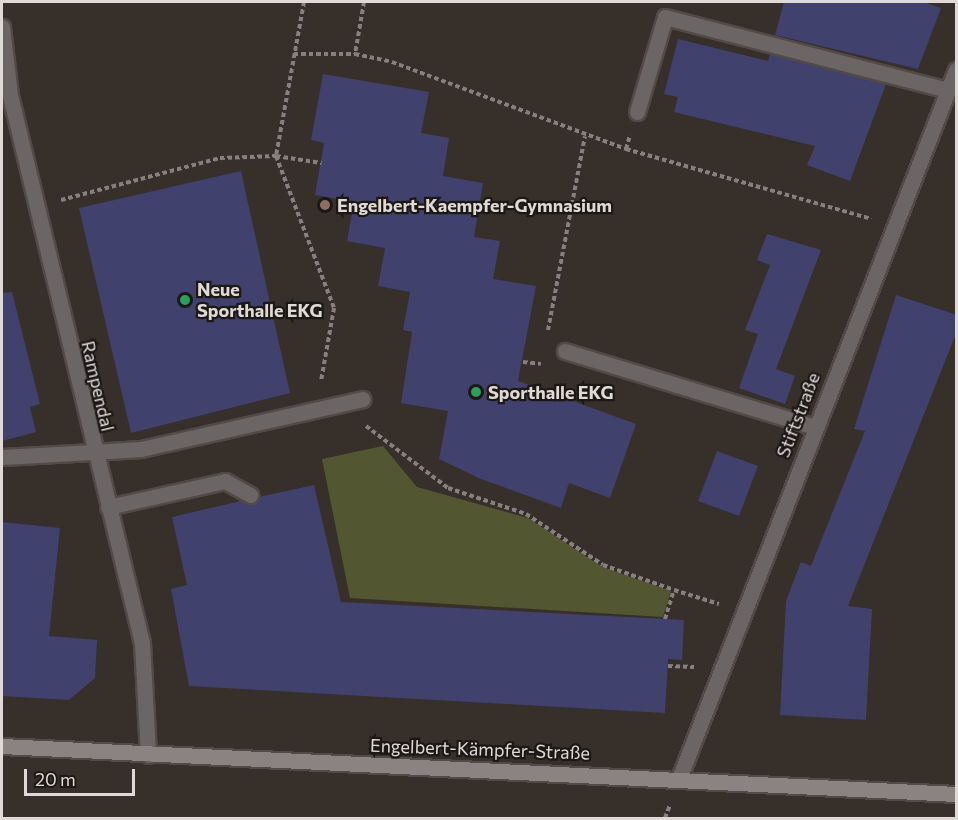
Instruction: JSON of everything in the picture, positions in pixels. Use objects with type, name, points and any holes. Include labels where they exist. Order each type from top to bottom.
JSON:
[{"type":"street","points":[[637,112],[665,17],[948,90]]},
{"type":"street","name":"Rampendal","points":[[2,27],[10,95],[93,452],[142,643],[148,754]]},
{"type":"street","name":"Stiftstraße","points":[[680,776],[894,225],[956,74]]},
{"type":"street","points":[[564,351],[815,427]]},
{"type":"street","points":[[2,457],[141,449],[362,399]]},
{"type":"street","points":[[108,507],[225,481],[250,495]]},
{"type":"street","name":"Engelbert-Kämpfer-Straße","points":[[2,746],[680,776],[957,794]]},
{"type":"path","points":[[304,2],[276,156],[334,308],[316,409]]},
{"type":"path","points":[[355,54],[364,2]]},
{"type":"path","points":[[294,54],[355,54],[392,62],[585,136],[894,225]]},
{"type":"path","points":[[546,343],[585,136]]},
{"type":"path","points":[[36,207],[220,158],[276,156],[321,163]]},
{"type":"path","points":[[523,362],[541,366],[543,354]]},
{"type":"path","points":[[337,404],[448,488],[526,514],[603,565],[743,611]]},
{"type":"path","points":[[665,619],[674,590]]},
{"type":"green space","points":[[383,446],[417,487],[528,518],[602,567],[671,591],[663,617],[350,598],[322,459]]},
{"type":"building","points":[[784,2],[924,2],[941,8],[918,69],[775,35]]},
{"type":"building","points":[[678,39],[768,61],[770,54],[886,84],[850,181],[807,165],[815,146],[674,112],[678,97],[664,94]]},
{"type":"building","points":[[323,74],[429,92],[421,133],[449,138],[443,176],[483,183],[474,237],[500,241],[493,279],[536,286],[518,381],[636,424],[610,498],[569,483],[561,508],[481,479],[439,459],[448,411],[401,403],[412,332],[403,330],[410,292],[378,286],[385,248],[347,241],[354,202],[315,195],[324,143],[311,140]]},
{"type":"building","name":"Neue Sporthalle EKG","points":[[241,171],[290,393],[131,433],[79,208]]},
{"type":"building","points":[[767,234],[821,250],[776,369],[795,376],[785,404],[739,388],[758,334],[745,330],[770,265],[757,260]]},
{"type":"building","points":[[12,292],[40,404],[30,407],[36,432],[2,441],[2,293]]},
{"type":"building","points":[[896,295],[957,315],[957,331],[848,606],[872,609],[866,720],[780,715],[786,601],[801,562],[811,566],[865,431],[854,429]]},
{"type":"building","points":[[717,451],[758,466],[739,516],[698,501]]},
{"type":"building","points":[[314,485],[341,602],[684,620],[682,660],[668,659],[665,713],[189,686],[171,589],[187,585],[172,517],[241,501],[251,505],[259,497]]},
{"type":"building","points":[[2,522],[60,528],[49,636],[97,640],[95,678],[69,700],[2,696]]},
{"type":"place","name":"Engelbert-Kaempfer-Gymnasium","points":[[325,205]]},
{"type":"place","name":"Neue Sporthalle EKG","points":[[185,300]]},
{"type":"place","name":"Sporthalle EKG","points":[[476,392]]}]
